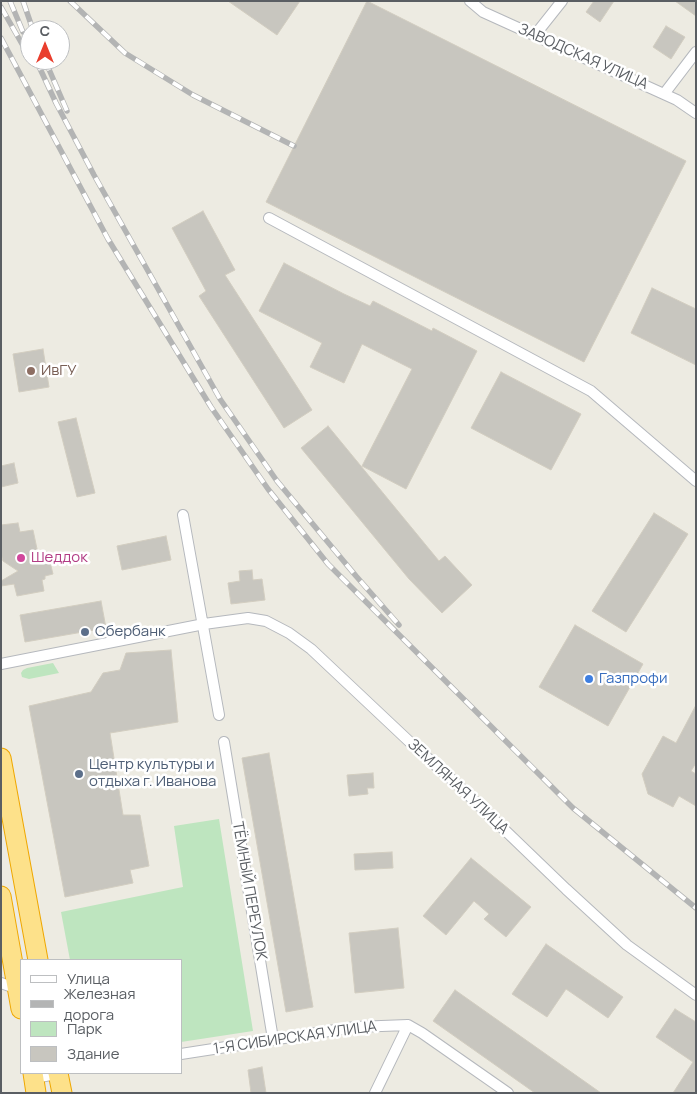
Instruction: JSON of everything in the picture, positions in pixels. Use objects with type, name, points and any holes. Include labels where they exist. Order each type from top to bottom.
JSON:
[{"type":"highway","points":[[1,758],[38,959]]},
{"type":"highway","points":[[1,896],[13,987],[20,1006]]},
{"type":"highway","points":[[61,1074],[62,1093]]},
{"type":"street","name":"ЗАВОДСКАЯ УЛИЦА","points":[[470,1],[483,12],[677,100],[696,113]]},
{"type":"street","points":[[535,36],[562,1]]},
{"type":"street","points":[[664,94],[696,52]]},
{"type":"street","points":[[269,218],[591,391],[696,481]]},
{"type":"street","points":[[183,515],[219,714]]},
{"type":"street","name":"ЗЕМЛЯНАЯ УЛИЦА","points":[[1,664],[204,624],[248,618],[266,621],[289,633],[311,649],[459,786],[627,946],[696,995]]},
{"type":"street","name":"ТЁМНЫЙ ПЕРЕУЛОК","points":[[224,742],[274,1039]]},
{"type":"street","points":[[375,1093],[408,1025],[422,1032],[508,1093]]},
{"type":"street","name":"1-Я СИБИРСКАЯ УЛИЦА","points":[[182,1054],[356,1027],[408,1025]]},
{"type":"street","points":[[34,1081],[58,1074]]},
{"type":"green space","points":[[53,663],[59,673],[29,679],[22,677],[21,673],[27,668]]},
{"type":"green space","points":[[219,819],[253,1031],[182,1042],[182,959],[70,959],[61,912],[183,887],[174,826]]},
{"type":"building","points":[[228,1],[300,1],[277,35]]},
{"type":"building","points":[[367,1],[686,161],[584,362],[266,202]]},
{"type":"building","points":[[594,1],[614,1],[600,22],[586,12]]},
{"type":"building","points":[[675,1],[696,1],[696,16]]},
{"type":"building","points":[[666,26],[685,37],[671,59],[653,47]]},
{"type":"building","points":[[203,211],[235,270],[225,275],[312,410],[284,428],[199,296],[206,291],[172,228]]},
{"type":"building","points":[[284,263],[370,306],[373,301],[432,331],[433,328],[477,351],[406,489],[362,466],[412,369],[362,344],[344,383],[310,367],[322,343],[259,311]]},
{"type":"building","points":[[652,288],[696,309],[696,365],[631,333]]},
{"type":"building","name":"ИвГУ","points":[[43,349],[49,387],[19,392],[13,354]]},
{"type":"building","points":[[501,372],[581,414],[551,470],[471,428]]},
{"type":"building","points":[[76,418],[95,493],[77,497],[58,422]]},
{"type":"building","points":[[328,426],[439,561],[445,556],[472,585],[442,613],[409,579],[301,448]]},
{"type":"building","points":[[14,463],[18,483],[1,487],[1,466]]},
{"type":"building","points":[[654,513],[688,534],[626,632],[592,611]]},
{"type":"building","name":"Шеддок","points":[[18,523],[20,532],[33,530],[40,563],[50,562],[53,574],[45,576],[45,579],[42,580],[44,591],[17,596],[14,584],[1,586],[1,581],[18,571],[3,561],[1,554],[1,525]]},
{"type":"building","points":[[166,536],[171,560],[122,570],[117,546]]},
{"type":"building","points":[[252,570],[253,580],[262,579],[265,600],[231,604],[228,583],[240,581],[239,571]]},
{"type":"building","points":[[101,601],[106,628],[25,642],[20,615]]},
{"type":"building","points":[[575,625],[643,664],[608,726],[539,687]]},
{"type":"building","name":"Центр культуры и отдыха г. Иванова","points":[[171,650],[178,722],[110,733],[123,815],[140,815],[149,866],[130,870],[133,883],[65,897],[29,706],[91,692],[103,673],[120,670],[126,653]]},
{"type":"building","points":[[696,705],[696,763],[691,771],[696,774],[696,806],[679,796],[673,807],[648,794],[642,774],[663,736],[676,743]]},
{"type":"building","points":[[269,753],[313,1007],[286,1012],[242,758]]},
{"type":"building","points":[[373,773],[374,788],[367,788],[368,794],[349,796],[347,775]]},
{"type":"building","points":[[392,852],[393,868],[355,870],[354,854]]},
{"type":"building","points":[[471,858],[531,907],[506,937],[484,919],[489,914],[474,901],[446,935],[423,916]]},
{"type":"building","points":[[398,928],[404,988],[355,993],[349,933]]},
{"type":"building","points":[[546,944],[623,997],[608,1018],[566,989],[547,1017],[512,994]]},
{"type":"building","points":[[455,990],[601,1093],[535,1093],[433,1021]]},
{"type":"building","points":[[675,1009],[696,1022],[696,1093],[673,1093],[693,1062],[656,1037]]},
{"type":"building","points":[[262,1067],[266,1093],[251,1093],[248,1070]]},
{"type":"railway","points":[[10,1],[20,25]]},
{"type":"railway","points":[[23,1],[30,20]]},
{"type":"railway","points":[[70,1],[125,53],[193,95],[294,146]]},
{"type":"railway","points":[[1,7],[20,40]]},
{"type":"railway","points":[[1,38],[108,239],[211,407],[268,489],[328,564],[573,808],[696,908]]},
{"type":"railway","points":[[41,70],[94,175],[220,399],[277,481],[399,625]]},
{"type":"railway","points":[[49,70],[67,111]]},
{"type":"place","name":"ИвГУ","points":[[31,371]]},
{"type":"place","name":"Шеддок","points":[[21,558]]},
{"type":"place","name":"Сбербанк","points":[[85,632]]},
{"type":"place","name":"Газпрофи","points":[[589,679]]},
{"type":"place","name":"Центр культуры и отдыха г. Иванова","points":[[79,774]]}]
